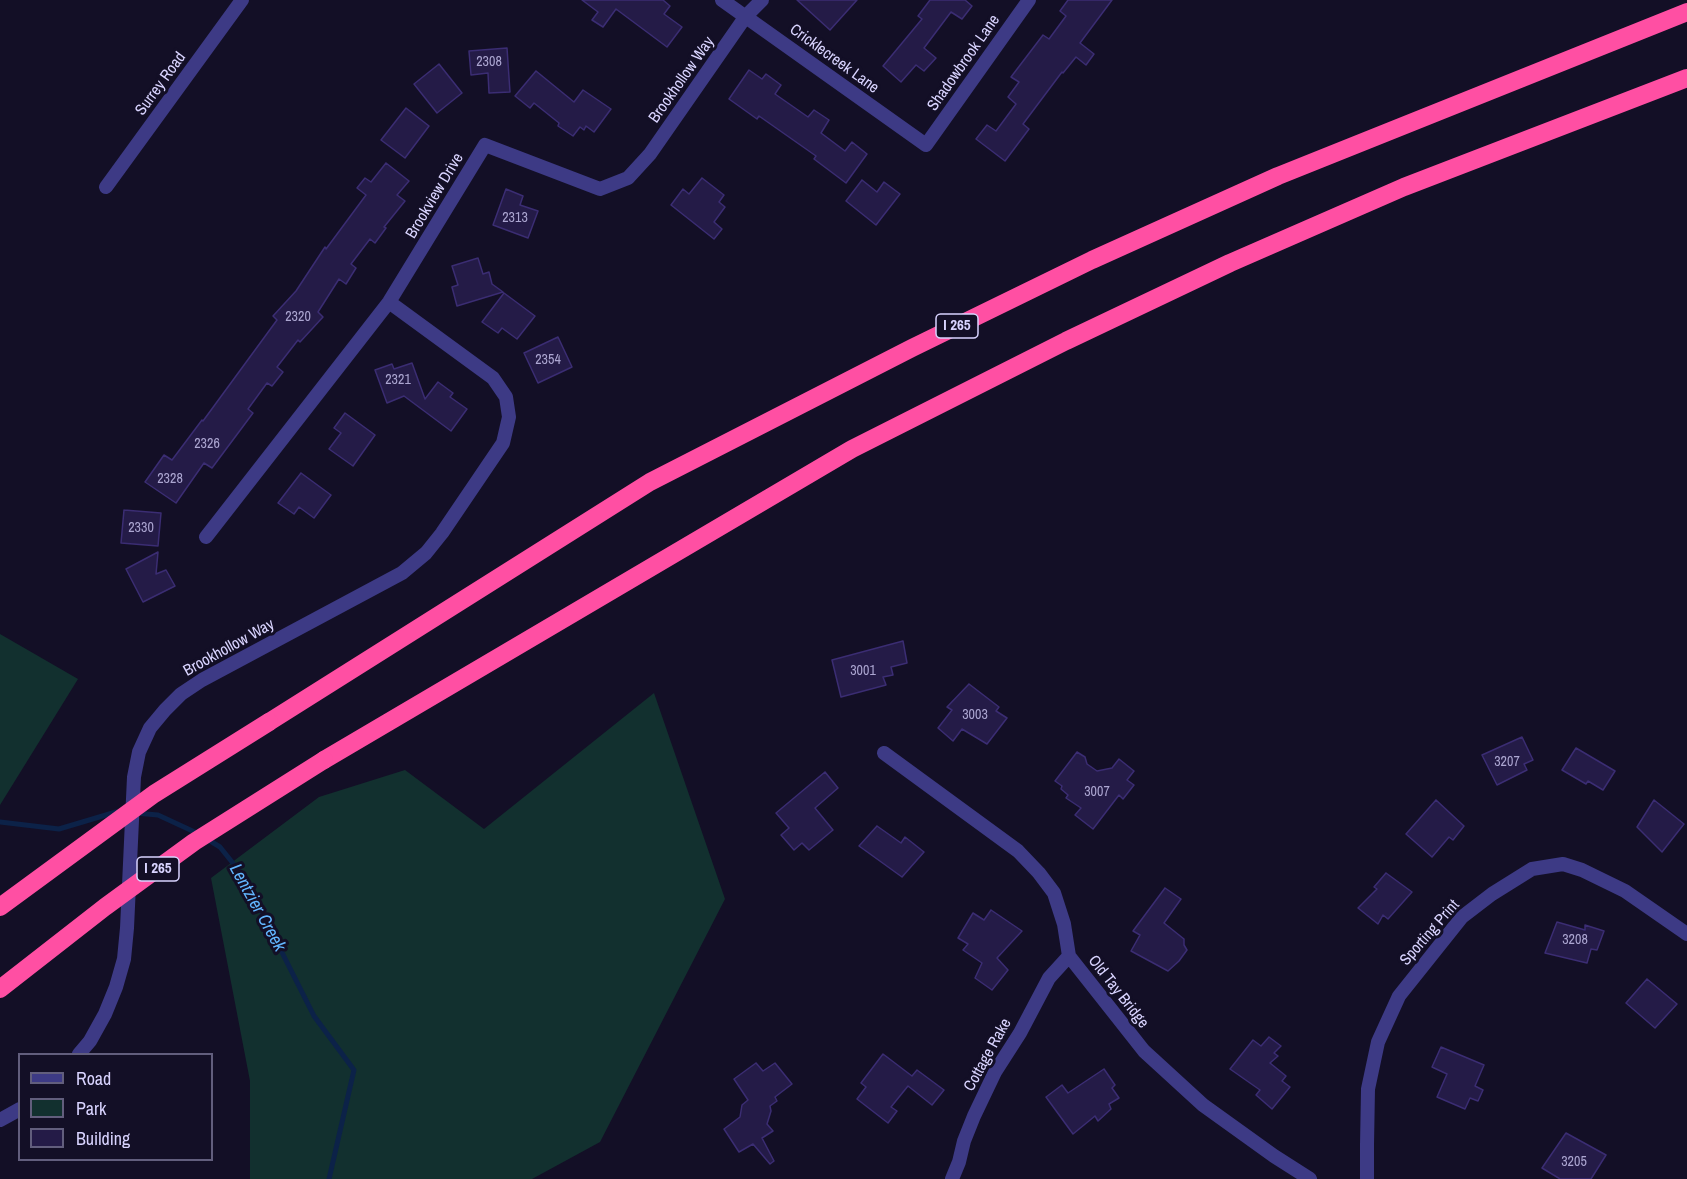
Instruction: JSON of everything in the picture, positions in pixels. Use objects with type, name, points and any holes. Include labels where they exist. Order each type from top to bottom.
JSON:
[{"type":"highway","name":"I 265","points":[[0,907],[154,794],[650,482],[1092,260],[1278,176],[1687,12]]},
{"type":"highway","name":"I 265","points":[[0,989],[105,907],[194,842],[324,760],[852,449],[1066,340],[1230,263],[1404,187],[1687,78]]},
{"type":"street","name":"Surrey Road","points":[[106,187],[242,0]]},
{"type":"street","name":"Cricklecreek Lane","points":[[722,0],[926,145]]},
{"type":"street","name":"Brookhollow Way","points":[[628,177],[650,154],[746,16],[762,0]]},
{"type":"street","name":"Shadowbrook Lane","points":[[926,145],[1029,0]]},
{"type":"street","name":"Brookview Drive","points":[[206,537],[389,302],[485,145],[600,189],[628,177]]},
{"type":"street","name":"Brookhollow Way","points":[[80,1053],[90,1041],[105,1014],[124,959],[134,777],[139,752],[150,728],[182,694],[202,680],[402,573],[426,553],[442,533],[503,443],[509,417],[506,397],[493,378],[389,302]]},
{"type":"street","name":"Old Tay Bridge","points":[[884,753],[1018,851],[1039,873],[1054,893],[1064,924],[1069,956],[1144,1051],[1203,1105],[1310,1179]]},
{"type":"street","name":"Sporting Print","points":[[1367,1179],[1368,1089],[1378,1042],[1399,996],[1462,917],[1492,894],[1532,869],[1563,864],[1582,870],[1625,891],[1687,934]]},
{"type":"street","name":"Cottage Rake","points":[[952,1179],[974,1116],[995,1072],[1020,1033],[1049,978],[1069,956]]},
{"type":"street","points":[[0,1120],[18,1109]]},
{"type":"green space","points":[[0,634],[78,679],[0,805]]},
{"type":"green space","points":[[654,693],[725,899],[600,1142],[532,1179],[250,1179],[250,1081],[211,878],[319,797],[405,770],[484,829]]},
{"type":"building","points":[[582,0],[663,0],[670,6],[664,14],[682,27],[667,47],[616,9],[603,27],[592,20],[598,12]]},
{"type":"building","points":[[797,0],[857,0],[830,30]]},
{"type":"building","points":[[930,0],[965,0],[972,6],[962,19],[951,12],[924,48],[936,58],[924,71],[916,65],[901,82],[883,66],[922,19],[918,16]]},
{"type":"building","points":[[1068,0],[1112,0],[1080,43],[1094,54],[1086,65],[1076,57],[1062,72],[1023,124],[1029,129],[1005,161],[976,139],[987,125],[996,131],[1016,104],[1008,97],[1019,82],[1011,77],[1043,35],[1049,39],[1066,16],[1060,11]]},
{"type":"building","points":[[507,48],[510,92],[489,93],[488,73],[471,75],[469,51]]},
{"type":"building","points":[[439,64],[462,93],[437,113],[414,84]]},
{"type":"building","points":[[749,70],[762,79],[766,74],[781,85],[775,94],[808,117],[814,110],[829,120],[821,133],[845,151],[852,142],[867,154],[846,183],[814,159],[816,156],[759,116],[757,119],[729,99]]},
{"type":"building","points":[[536,71],[574,102],[583,90],[611,109],[594,132],[586,126],[584,130],[580,127],[573,136],[558,126],[559,123],[534,103],[530,108],[515,96]]},
{"type":"building","points":[[406,108],[429,126],[405,158],[381,140]]},
{"type":"building","points":[[386,163],[409,181],[397,195],[405,201],[384,227],[386,228],[375,243],[370,239],[351,264],[356,268],[346,284],[339,279],[318,312],[323,317],[300,342],[298,340],[277,367],[283,372],[272,386],[267,383],[248,409],[253,413],[212,468],[204,463],[176,503],[145,482],[164,455],[172,460],[203,421],[277,320],[273,316],[296,291],[325,247],[326,249],[366,195],[357,188],[365,178],[371,182]]},
{"type":"building","points":[[702,178],[724,195],[719,202],[725,207],[714,222],[722,229],[714,239],[671,205],[683,189],[689,194]]},
{"type":"building","points":[[862,180],[877,192],[884,182],[900,194],[876,225],[846,201]]},
{"type":"building","points":[[506,189],[523,196],[520,205],[538,211],[528,238],[493,225]]},
{"type":"building","points":[[478,258],[483,274],[489,272],[492,284],[503,292],[457,306],[452,287],[458,285],[452,266]]},
{"type":"building","points":[[504,293],[535,316],[517,339],[502,328],[498,333],[482,322]]},
{"type":"building","points":[[558,337],[572,367],[538,383],[524,353]]},
{"type":"building","points":[[412,363],[425,399],[438,382],[453,393],[450,397],[467,409],[451,431],[404,396],[387,403],[375,370],[392,364],[394,369]]},
{"type":"building","points":[[345,413],[375,435],[353,466],[329,449],[341,433],[334,428]]},
{"type":"building","points":[[301,473],[331,495],[314,518],[299,507],[294,514],[278,503]]},
{"type":"building","points":[[124,510],[161,513],[158,546],[121,543]]},
{"type":"building","points":[[158,552],[156,574],[166,570],[175,586],[143,602],[126,569]]},
{"type":"building","points":[[903,641],[907,663],[891,667],[893,675],[883,677],[886,685],[841,697],[832,660]]},
{"type":"building","points":[[969,684],[999,707],[996,711],[1007,718],[987,744],[962,729],[953,741],[938,728],[952,710],[947,707]]},
{"type":"building","points":[[1522,737],[1533,760],[1524,764],[1527,770],[1497,785],[1482,755]]},
{"type":"building","points":[[1576,748],[1615,771],[1603,790],[1588,781],[1586,784],[1562,770]]},
{"type":"building","points":[[1077,752],[1085,757],[1087,764],[1097,771],[1112,768],[1119,759],[1134,771],[1127,780],[1134,785],[1123,799],[1119,795],[1093,829],[1075,815],[1081,808],[1066,798],[1068,795],[1055,781]]},
{"type":"building","points":[[825,772],[838,788],[815,808],[833,830],[809,850],[802,843],[794,850],[781,835],[789,828],[776,813]]},
{"type":"building","points":[[1436,800],[1464,826],[1453,840],[1449,837],[1432,857],[1406,834]]},
{"type":"building","points":[[1654,800],[1684,824],[1662,852],[1637,827]]},
{"type":"building","points":[[877,826],[901,843],[905,837],[924,852],[902,877],[859,846]]},
{"type":"building","points":[[1386,873],[1412,892],[1388,919],[1383,915],[1378,924],[1358,908],[1377,889],[1374,887]]},
{"type":"building","points":[[1165,888],[1181,899],[1164,923],[1184,939],[1187,950],[1168,971],[1131,951],[1140,935],[1133,931]]},
{"type":"building","points":[[991,910],[1022,931],[997,958],[1008,970],[992,990],[975,978],[982,963],[963,950],[968,944],[958,938],[973,913],[984,920]]},
{"type":"building","points":[[1557,922],[1585,930],[1585,925],[1604,931],[1597,950],[1591,949],[1587,963],[1545,953]]},
{"type":"building","points":[[1647,979],[1677,1004],[1655,1028],[1626,1003]]},
{"type":"building","points":[[1269,1037],[1281,1046],[1274,1053],[1278,1056],[1270,1063],[1286,1076],[1282,1081],[1290,1087],[1272,1109],[1256,1095],[1260,1090],[1230,1069],[1253,1040],[1261,1046]]},
{"type":"building","points":[[1441,1047],[1484,1065],[1475,1086],[1483,1090],[1478,1101],[1470,1098],[1465,1109],[1437,1097],[1447,1074],[1432,1067]]},
{"type":"building","points":[[883,1054],[912,1076],[917,1070],[944,1090],[932,1105],[908,1086],[891,1107],[897,1111],[888,1123],[857,1099],[866,1087],[861,1083]]},
{"type":"building","points":[[756,1063],[763,1071],[775,1063],[792,1084],[775,1097],[777,1101],[770,1106],[771,1111],[767,1124],[773,1131],[762,1138],[774,1161],[770,1164],[753,1144],[739,1152],[724,1129],[740,1117],[742,1105],[748,1100],[734,1079]]},
{"type":"building","points":[[1104,1069],[1115,1085],[1112,1088],[1119,1098],[1109,1104],[1111,1109],[1098,1121],[1095,1116],[1073,1134],[1046,1097],[1062,1085],[1068,1093]]},
{"type":"building","points":[[1566,1133],[1606,1155],[1591,1179],[1560,1179],[1542,1168]]},
{"type":"waterway","name":"Lentzier Creek","points":[[0,822],[59,829],[120,812]]},
{"type":"waterway","name":"Lentzier Creek","points":[[135,813],[158,815],[199,834]]},
{"type":"waterway","name":"Lentzier Creek","points":[[207,839],[220,847],[244,877],[314,1016],[354,1070],[329,1179]]}]
